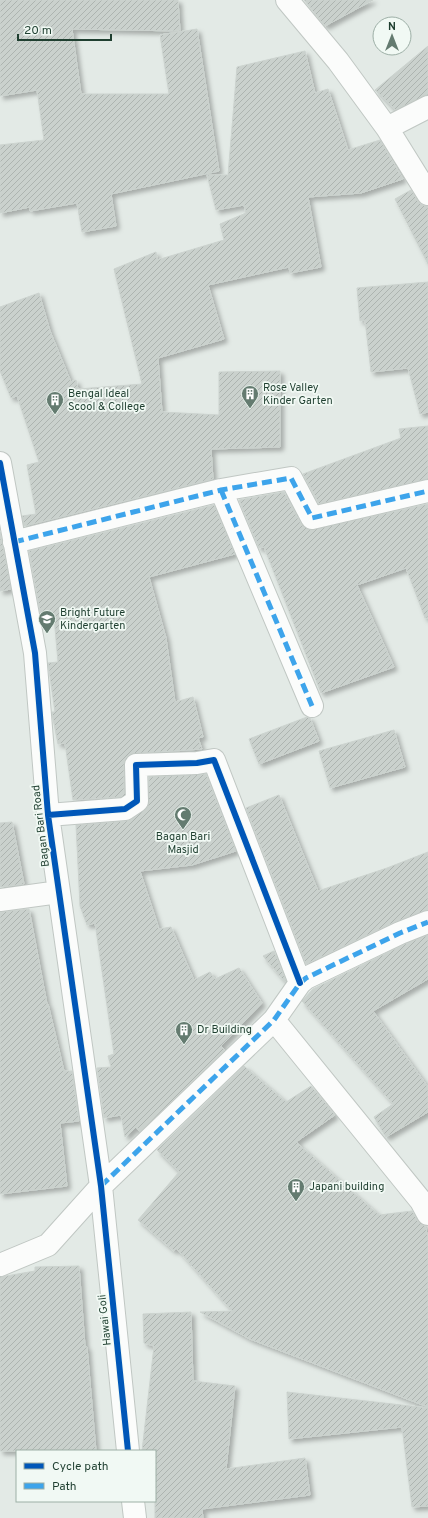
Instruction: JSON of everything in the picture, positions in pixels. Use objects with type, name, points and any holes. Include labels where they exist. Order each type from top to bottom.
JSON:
[{"type":"street","points":[[287,0],[338,60],[387,128],[428,194]]},
{"type":"street","points":[[387,128],[428,107]]},
{"type":"street","name":"Bagan Bari Road","points":[[0,463],[35,653],[48,815],[101,1186]]},
{"type":"street","points":[[14,542],[221,490],[291,478],[312,518],[428,491]]},
{"type":"street","points":[[221,490],[312,706]]},
{"type":"street","points":[[48,815],[125,809],[137,801],[136,765],[197,763],[214,760],[300,983]]},
{"type":"street","points":[[0,900],[59,892]]},
{"type":"street","points":[[0,1265],[48,1245],[101,1186],[274,1020],[300,983],[306,978],[393,936],[428,922]]},
{"type":"street","points":[[274,1020],[421,1201],[428,1214]]},
{"type":"street","name":"Hawai Goli","points":[[101,1186],[128,1450]]},
{"type":"street","points":[[133,1502],[135,1518]]},
{"type":"building","points":[[0,0],[178,0],[180,31],[72,29],[81,94],[169,94],[160,35],[197,29],[219,171],[111,194],[116,226],[82,232],[77,203],[30,211],[30,207],[0,213],[0,145],[44,140],[37,90],[0,96]]},
{"type":"building","points":[[304,0],[373,0],[325,26]]},
{"type":"building","points":[[428,46],[428,95],[395,110],[375,90]]},
{"type":"building","points":[[305,51],[315,93],[328,89],[348,150],[380,140],[403,179],[361,193],[308,197],[321,267],[290,273],[289,267],[208,285],[224,339],[158,358],[162,412],[219,415],[219,372],[280,371],[280,447],[211,449],[213,479],[24,526],[22,516],[36,514],[27,465],[39,462],[17,396],[11,398],[0,371],[0,307],[39,293],[50,331],[71,382],[76,380],[78,389],[142,384],[114,269],[156,252],[157,260],[224,240],[220,224],[246,213],[244,205],[216,210],[207,175],[228,175],[237,67]]},
{"type":"building","points":[[411,190],[422,205],[428,206],[428,264],[395,199]]},
{"type":"building","points":[[428,282],[428,412],[420,414],[408,368],[371,372],[365,320],[360,321],[357,288]]},
{"type":"building","points":[[428,426],[428,479],[319,504],[303,474],[401,438],[399,429]]},
{"type":"building","points":[[284,492],[301,524],[310,530],[428,504],[428,618],[425,618],[406,568],[357,585],[394,667],[321,693],[264,547],[259,548],[239,500]]},
{"type":"building","points":[[214,505],[235,554],[149,577],[166,638],[175,702],[193,697],[203,737],[198,738],[202,749],[130,754],[125,759],[124,794],[121,797],[73,800],[65,743],[58,744],[52,714],[52,712],[55,712],[48,663],[58,662],[54,617],[41,617],[29,551]]},
{"type":"building","points":[[0,532],[11,589],[0,591]]},
{"type":"building","points":[[307,717],[310,718],[319,741],[259,764],[249,739]]},
{"type":"building","points":[[394,730],[405,767],[330,788],[319,751]]},
{"type":"building","points":[[206,774],[236,851],[192,865],[140,871],[159,929],[171,927],[194,980],[210,972],[215,979],[239,968],[262,1003],[221,1046],[225,1050],[140,1132],[136,1127],[125,1137],[121,1115],[104,1118],[97,1068],[111,1067],[108,1056],[114,1054],[95,923],[87,925],[80,906],[76,825],[126,821],[132,819],[148,806],[149,777]]},
{"type":"building","points":[[279,795],[318,891],[387,868],[428,852],[428,910],[395,922],[306,964],[246,808]]},
{"type":"building","points":[[12,822],[24,884],[0,887],[0,823]]},
{"type":"building","points":[[29,909],[47,1004],[64,1071],[72,1071],[79,1121],[60,1123],[67,1186],[0,1194],[0,912]]},
{"type":"building","points":[[428,935],[428,979],[373,1011],[428,1087],[428,1112],[386,1137],[374,1117],[393,1104],[302,1001],[313,989],[405,944]]},
{"type":"building","points":[[274,951],[286,981],[285,982],[263,956]]},
{"type":"building","points":[[244,1066],[286,1102],[311,1086],[335,1115],[296,1142],[379,1215],[412,1211],[417,1220],[425,1226],[428,1237],[428,1407],[250,1339],[200,1312],[232,1311],[176,1248],[174,1251],[138,1220],[179,1172],[157,1150]]},
{"type":"building","points":[[79,1266],[85,1346],[87,1347],[96,1450],[0,1451],[0,1277],[35,1271],[35,1267]]},
{"type":"building","points":[[191,1312],[193,1381],[235,1386],[226,1469],[305,1458],[310,1495],[202,1509],[203,1518],[155,1518],[156,1450],[142,1450],[154,1346],[144,1343],[143,1314]]},
{"type":"building","points":[[287,1392],[428,1408],[428,1506],[412,1507],[402,1427],[289,1439]]},
{"type":"marked path","points":[[14,542],[221,490],[291,478],[312,518],[428,491]]},
{"type":"marked path","points":[[221,490],[312,706]]},
{"type":"marked path","points":[[101,1186],[274,1020],[300,983],[306,978],[400,933],[428,922]]},
{"type":"cycle path","points":[[0,463],[35,653],[48,815],[101,1186],[128,1450]]},
{"type":"cycle path","points":[[48,815],[125,809],[137,801],[136,765],[197,763],[214,760],[300,983]]},
{"type":"place","name":"Rose Valley Kinder Garten","points":[[250,409]]},
{"type":"place","name":"Bengal Ideal Scool & College","points":[[55,415]]},
{"type":"place","name":"Bright Future Kindergarten","points":[[47,634]]},
{"type":"place","name":"Bagan Bari Masjid","points":[[183,830]]},
{"type":"place","name":"Dr Building","points":[[184,1045]]},
{"type":"place","name":"Japani building","points":[[296,1202]]}]
